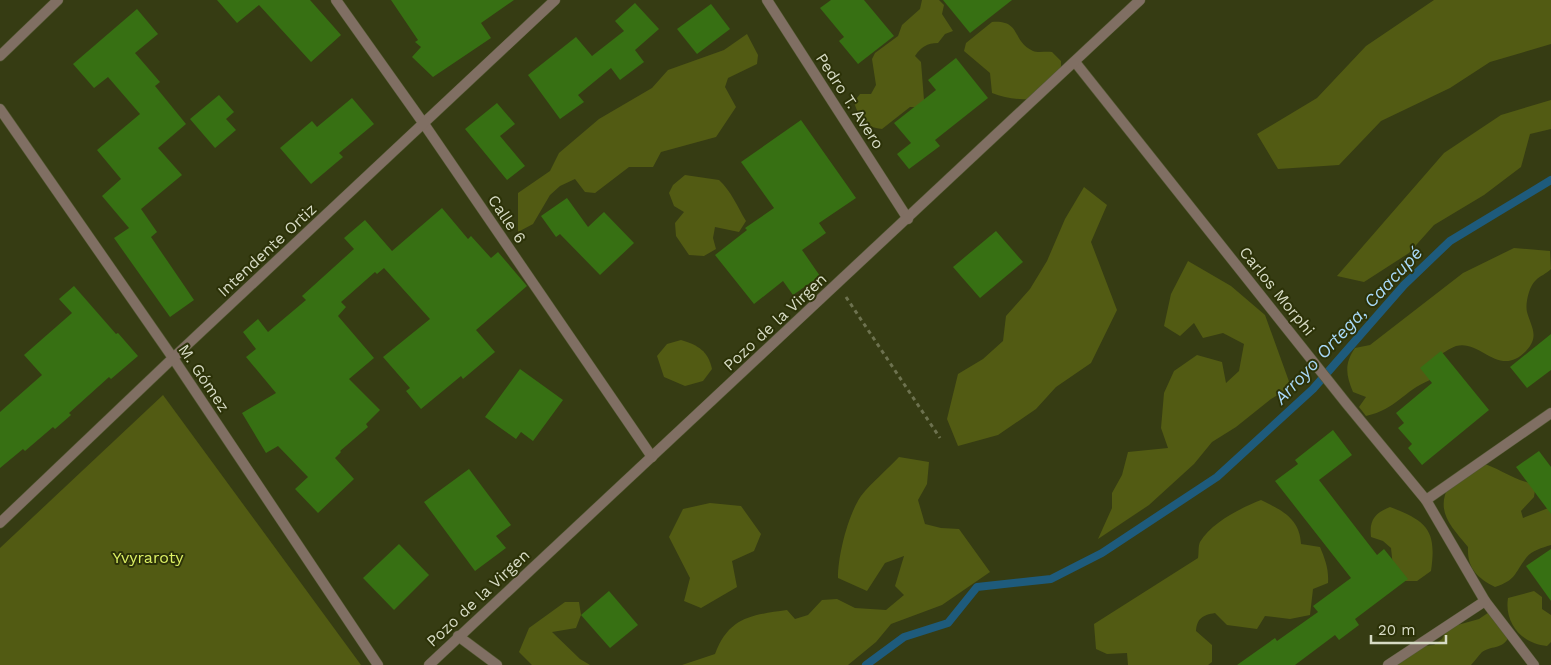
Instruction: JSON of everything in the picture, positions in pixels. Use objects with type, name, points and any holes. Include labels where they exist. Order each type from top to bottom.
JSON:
[{"type":"street","points":[[0,56],[58,0]]},
{"type":"street","name":"Calle 6","points":[[336,0],[424,124],[652,457]]},
{"type":"street","name":"Intendente Ortiz","points":[[0,523],[172,358],[555,0]]},
{"type":"street","name":"Pedro T. Avero","points":[[767,0],[908,219]]},
{"type":"street","name":"Pozo de la Virgen","points":[[429,665],[1140,0]]},
{"type":"street","name":"Carlos Morphi","points":[[1075,62],[1346,403],[1426,500],[1485,601],[1534,665]]},
{"type":"street","name":"M. Gómez","points":[[0,110],[172,358],[378,665]]},
{"type":"street","points":[[1426,500],[1551,413]]},
{"type":"street","points":[[1388,665],[1485,601]]},
{"type":"street","points":[[458,636],[497,665]]},
{"type":"path","points":[[838,284],[940,438]]},
{"type":"green space","points":[[922,0],[939,0],[944,5],[942,14],[953,31],[945,34],[938,43],[925,46],[915,56],[921,62],[924,100],[918,107],[910,107],[882,129],[876,128],[864,121],[858,113],[854,102],[860,94],[871,94],[876,85],[872,59],[875,53],[898,36],[902,25],[920,9]]},
{"type":"green space","points":[[1434,0],[1551,0],[1551,44],[1490,62],[1450,88],[1381,121],[1339,165],[1278,169],[1257,134],[1317,98],[1366,46]]},
{"type":"green space","points":[[992,22],[1008,24],[1026,47],[1035,52],[1052,52],[1061,61],[1060,75],[1055,85],[1048,92],[1039,97],[1028,99],[1004,97],[992,93],[990,73],[964,51],[966,43]]},
{"type":"green space","points":[[747,34],[758,55],[757,64],[728,78],[725,87],[736,107],[716,137],[661,152],[653,167],[629,167],[595,193],[585,192],[575,179],[560,186],[550,195],[533,224],[518,232],[518,193],[550,171],[559,153],[599,119],[652,88],[668,70],[724,50]]},
{"type":"green space","points":[[1551,100],[1551,129],[1530,134],[1521,167],[1484,195],[1434,225],[1409,253],[1364,282],[1337,276],[1444,153],[1501,115]]},
{"type":"green space","points":[[685,175],[719,180],[746,221],[739,232],[715,227],[713,238],[716,249],[704,256],[689,255],[676,236],[675,223],[684,212],[674,206],[669,193],[673,185]]},
{"type":"green space","points":[[1084,187],[1107,205],[1091,242],[1117,310],[1091,363],[1056,387],[1036,409],[998,435],[958,446],[947,419],[958,374],[983,359],[1003,341],[1006,316],[1030,289],[1047,261],[1065,219]]},
{"type":"green space","points":[[1514,248],[1550,251],[1551,269],[1531,286],[1528,295],[1527,312],[1534,336],[1526,351],[1516,359],[1507,361],[1499,360],[1465,345],[1456,346],[1436,357],[1430,380],[1413,389],[1385,409],[1366,416],[1359,407],[1366,397],[1353,392],[1347,370],[1349,359],[1355,348],[1370,345],[1463,273]]},
{"type":"green space","points":[[1188,261],[1231,286],[1265,315],[1291,387],[1271,399],[1236,427],[1212,442],[1194,464],[1149,505],[1098,539],[1112,508],[1112,493],[1122,475],[1128,452],[1168,448],[1161,428],[1164,393],[1174,371],[1197,355],[1222,362],[1226,383],[1239,371],[1244,344],[1223,333],[1203,338],[1194,323],[1180,336],[1164,326],[1171,294]]},
{"type":"green space","points":[[681,340],[697,347],[708,358],[712,369],[703,381],[685,386],[664,377],[657,356],[667,344]]},
{"type":"green space","name":"Yvyraroty","points":[[163,395],[361,665],[0,665],[0,548]]},
{"type":"green space","points":[[899,457],[929,462],[927,484],[918,500],[925,524],[941,528],[959,529],[990,572],[942,605],[891,624],[876,642],[848,665],[682,665],[715,654],[727,632],[734,625],[752,616],[787,610],[795,619],[808,615],[822,600],[837,599],[855,608],[886,610],[904,595],[895,586],[904,556],[885,563],[867,591],[838,578],[845,536],[856,504],[865,491]]},
{"type":"green space","points":[[1479,462],[1530,483],[1535,490],[1534,497],[1521,511],[1523,518],[1551,507],[1551,545],[1531,553],[1511,579],[1495,587],[1478,576],[1471,567],[1468,547],[1451,525],[1444,511],[1445,495],[1455,475],[1464,467]]},
{"type":"green space","points":[[1261,500],[1288,516],[1297,528],[1301,544],[1320,547],[1327,569],[1328,583],[1313,589],[1310,615],[1290,619],[1265,616],[1257,629],[1227,625],[1215,613],[1204,616],[1199,620],[1196,631],[1212,645],[1212,662],[1208,665],[1128,665],[1127,653],[1107,654],[1096,649],[1094,624],[1198,558],[1200,542],[1212,528],[1236,512]]},
{"type":"green space","points":[[710,503],[741,506],[761,534],[754,551],[732,561],[737,587],[701,608],[684,601],[690,578],[669,537],[683,509]]},
{"type":"green space","points":[[1390,507],[1413,517],[1427,529],[1430,536],[1432,546],[1431,571],[1417,581],[1404,581],[1393,567],[1391,548],[1383,541],[1371,537],[1371,526],[1374,518],[1380,512]]},
{"type":"green space","points":[[1534,591],[1542,597],[1542,609],[1551,615],[1551,642],[1547,646],[1523,637],[1512,624],[1509,616],[1508,598]]},
{"type":"green space","points":[[565,602],[579,602],[581,615],[576,628],[552,632],[580,659],[590,665],[532,665],[519,652],[529,628]]},
{"type":"green space","points":[[1495,608],[1505,619],[1512,632],[1505,642],[1482,652],[1471,665],[1394,665],[1423,646],[1434,645],[1442,639],[1446,631],[1454,626],[1479,619]]},
{"type":"building","points":[[217,0],[310,0],[341,35],[311,62],[259,5],[237,23]]},
{"type":"building","points":[[391,0],[514,0],[481,23],[491,38],[433,77],[412,57],[421,47],[415,42],[418,40]]},
{"type":"building","points":[[831,0],[864,0],[894,36],[858,64],[839,41],[844,37],[820,8]]},
{"type":"building","points":[[943,0],[1012,0],[970,33]]},
{"type":"building","points":[[635,3],[659,29],[635,50],[644,62],[620,80],[611,68],[578,95],[584,102],[560,119],[528,75],[576,37],[592,56],[624,31],[615,21]]},
{"type":"building","points":[[711,4],[730,29],[697,54],[677,29]]},
{"type":"building","points":[[137,9],[158,34],[135,53],[160,82],[155,86],[186,124],[158,148],[182,175],[141,209],[157,232],[151,237],[194,300],[170,317],[114,238],[129,228],[102,196],[121,179],[97,150],[140,114],[108,77],[94,88],[73,64]]},
{"type":"building","points":[[956,58],[988,98],[935,140],[940,146],[909,169],[897,154],[911,143],[894,123],[936,90],[928,80]]},
{"type":"building","points":[[219,95],[234,112],[226,119],[236,130],[215,148],[190,119]]},
{"type":"building","points":[[352,98],[374,124],[339,153],[343,157],[311,184],[280,148],[312,121],[317,127]]},
{"type":"building","points":[[497,103],[515,124],[500,136],[525,166],[507,180],[465,129]]},
{"type":"building","points":[[801,120],[856,198],[819,223],[826,233],[802,250],[820,276],[793,295],[783,281],[754,304],[715,255],[747,230],[745,228],[774,208],[741,162]]},
{"type":"building","points":[[567,198],[588,227],[604,212],[634,243],[600,275],[560,234],[556,237],[541,216]]},
{"type":"building","points":[[442,208],[468,239],[471,236],[491,258],[498,252],[527,286],[476,330],[495,352],[463,379],[461,376],[421,409],[406,391],[410,388],[383,357],[430,319],[384,268],[377,274],[375,272],[341,302],[346,307],[338,316],[374,358],[349,379],[380,410],[366,424],[368,427],[340,451],[335,458],[354,479],[318,513],[295,489],[308,477],[278,446],[266,453],[242,413],[276,393],[246,357],[256,349],[243,332],[258,319],[268,332],[306,300],[302,296],[354,249],[344,238],[365,220],[392,251]]},
{"type":"building","points":[[996,231],[1023,262],[980,298],[953,267]]},
{"type":"building","points":[[74,286],[138,356],[111,379],[109,377],[69,413],[71,415],[55,429],[53,427],[25,451],[23,449],[0,468],[0,412],[42,375],[24,355],[72,313],[59,299]]},
{"type":"building","points":[[1551,334],[1551,370],[1527,388],[1510,367]]},
{"type":"building","points":[[1441,351],[1489,410],[1422,465],[1408,448],[1412,444],[1398,428],[1404,423],[1396,413],[1432,383],[1420,368]]},
{"type":"building","points":[[520,369],[563,400],[533,441],[521,432],[516,439],[485,417]]},
{"type":"building","points":[[1333,430],[1352,455],[1319,480],[1377,555],[1384,549],[1408,579],[1355,619],[1359,625],[1339,640],[1335,635],[1295,665],[1237,665],[1275,638],[1277,641],[1318,612],[1313,606],[1351,578],[1275,481],[1298,464],[1295,460]]},
{"type":"building","points":[[1539,451],[1551,467],[1551,514],[1516,467]]},
{"type":"building","points":[[469,469],[511,525],[496,536],[506,548],[475,571],[424,502]]},
{"type":"building","points":[[399,544],[429,575],[394,610],[363,578]]},
{"type":"building","points":[[1551,549],[1551,601],[1526,566]]},
{"type":"building","points":[[609,591],[638,625],[610,648],[581,615]]},
{"type":"waterway","name":"Arroyo Ortega, Caacupé","points":[[866,665],[904,637],[948,623],[977,587],[1051,579],[1102,553],[1217,477],[1313,389],[1404,285],[1450,241],[1551,180]]}]
